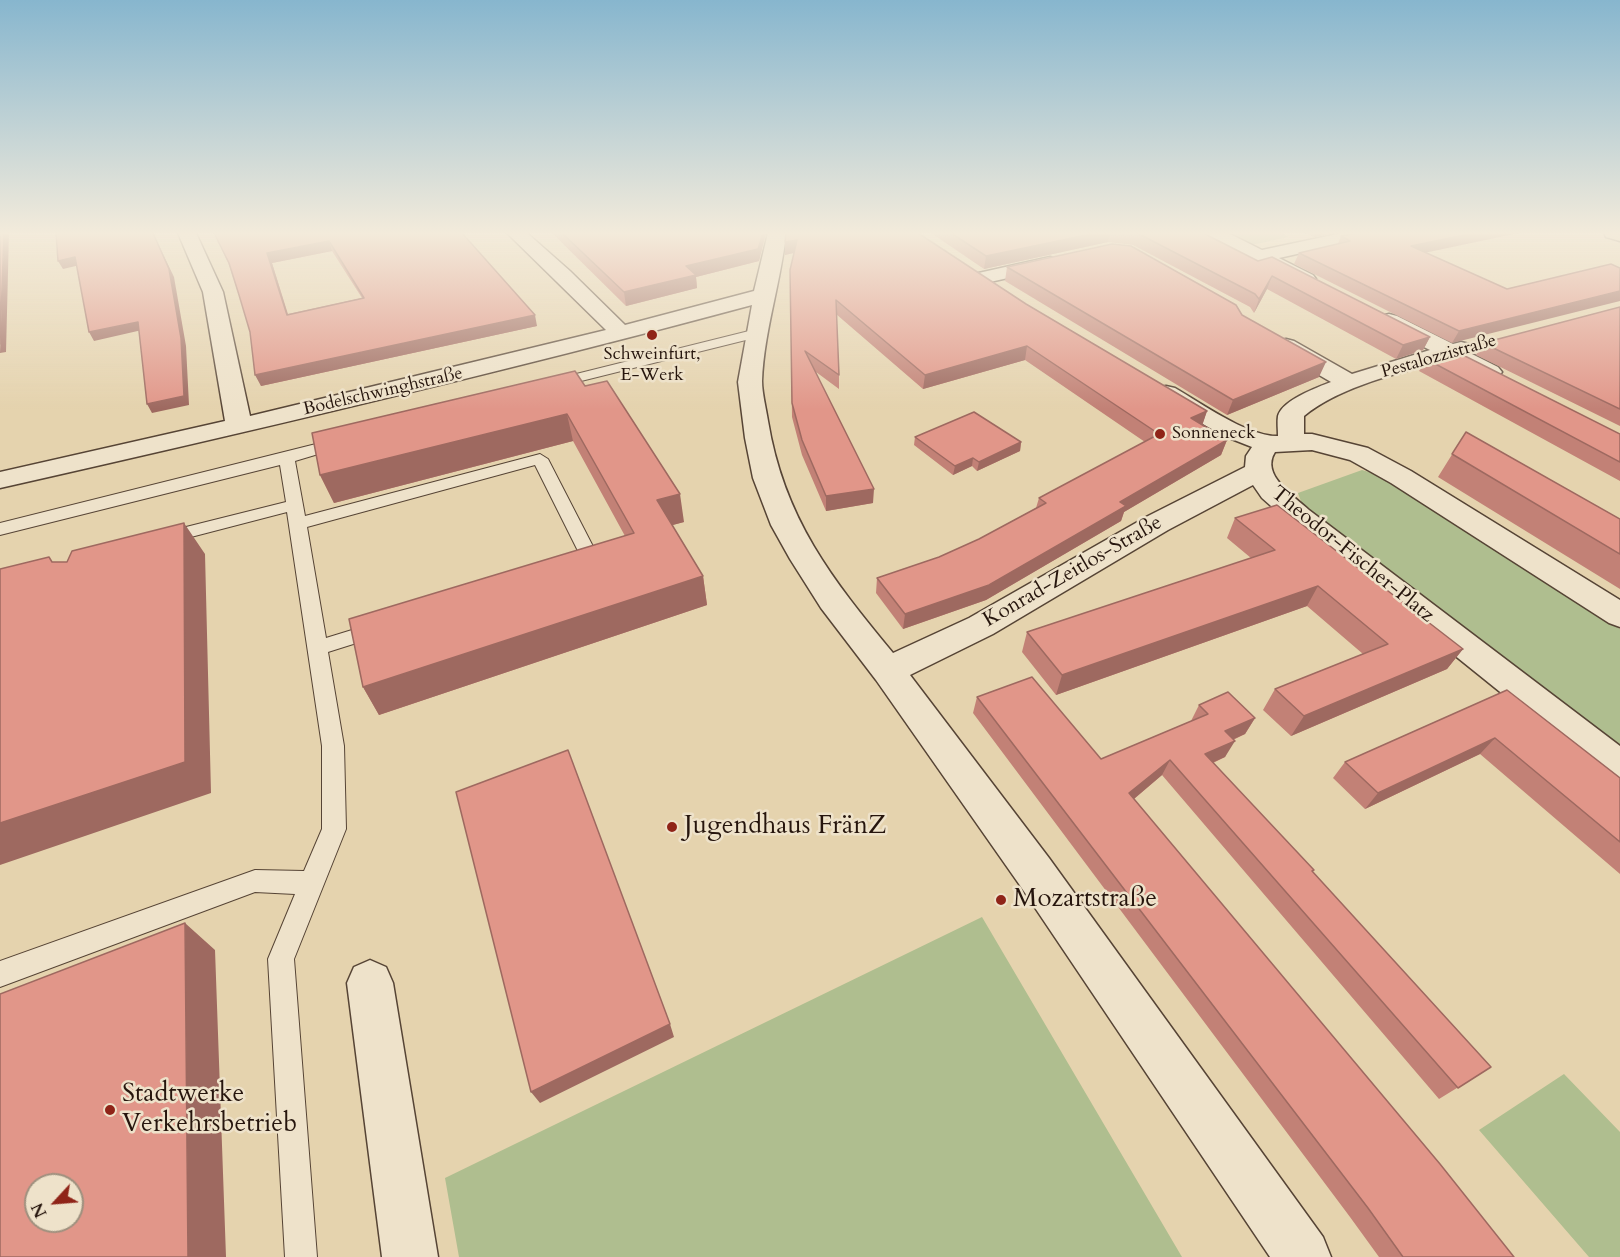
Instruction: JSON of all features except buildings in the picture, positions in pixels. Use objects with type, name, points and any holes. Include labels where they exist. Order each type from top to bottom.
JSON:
[{"type":"street","points":[[213,292],[239,426]]},
{"type":"street","points":[[580,292],[622,334]]},
{"type":"street","points":[[764,292],[750,382],[758,438],[767,478],[786,525],[832,600],[888,671],[1034,871],[1303,1257]]},
{"type":"street","points":[[1003,292],[1008,295]]},
{"type":"street","name":"Bodelschwinghstraße","points":[[0,480],[239,426],[622,334],[764,295]]},
{"type":"street","points":[[1370,311],[1514,384]]},
{"type":"street","points":[[1271,337],[1351,383]]},
{"type":"street","name":"Pestalozzistraße","points":[[1272,452],[1291,414],[1299,405],[1351,383],[1484,343]]},
{"type":"street","points":[[1147,382],[1272,452],[1312,442],[1337,447],[1377,464],[1620,615]]},
{"type":"street","name":"Konrad-Zeitlos-Straße","points":[[888,671],[981,626],[1158,523],[1272,452]]},
{"type":"street","name":"Theodor-Fischer-Platz","points":[[1272,452],[1272,492],[1299,516],[1620,767]]},
{"type":"street","points":[[370,982],[410,1257]]},
{"type":"lane","points":[[535,389],[757,333]]},
{"type":"lane","points":[[0,529],[321,450],[360,437]]},
{"type":"lane","points":[[286,458],[333,746],[334,829],[280,959],[301,1257]]},
{"type":"lane","points":[[151,542],[296,515],[540,459],[592,562],[569,569]]},
{"type":"lane","points":[[317,648],[397,623]]},
{"type":"lane","points":[[0,974],[255,881],[312,883]]},
{"type":"green space","points":[[1362,470],[1386,477],[1620,629],[1620,750],[1303,507],[1298,493]]},
{"type":"green space","points":[[982,917],[1182,1257],[459,1257],[445,1178]]},
{"type":"green space","points":[[1564,1074],[1620,1132],[1620,1257],[1589,1257],[1479,1130]]},
{"type":"place","name":"Schweinfurt, E-Werk","points":[[652,335]]},
{"type":"place","name":"Sonneneck","points":[[1160,434]]},
{"type":"place","name":"Jugendhaus FränZ","points":[[672,827]]},
{"type":"place","name":"Mozartstraße","points":[[1001,900]]},
{"type":"place","name":"Stadtwerke Verkehrsbetrieb","points":[[110,1110]]}]
